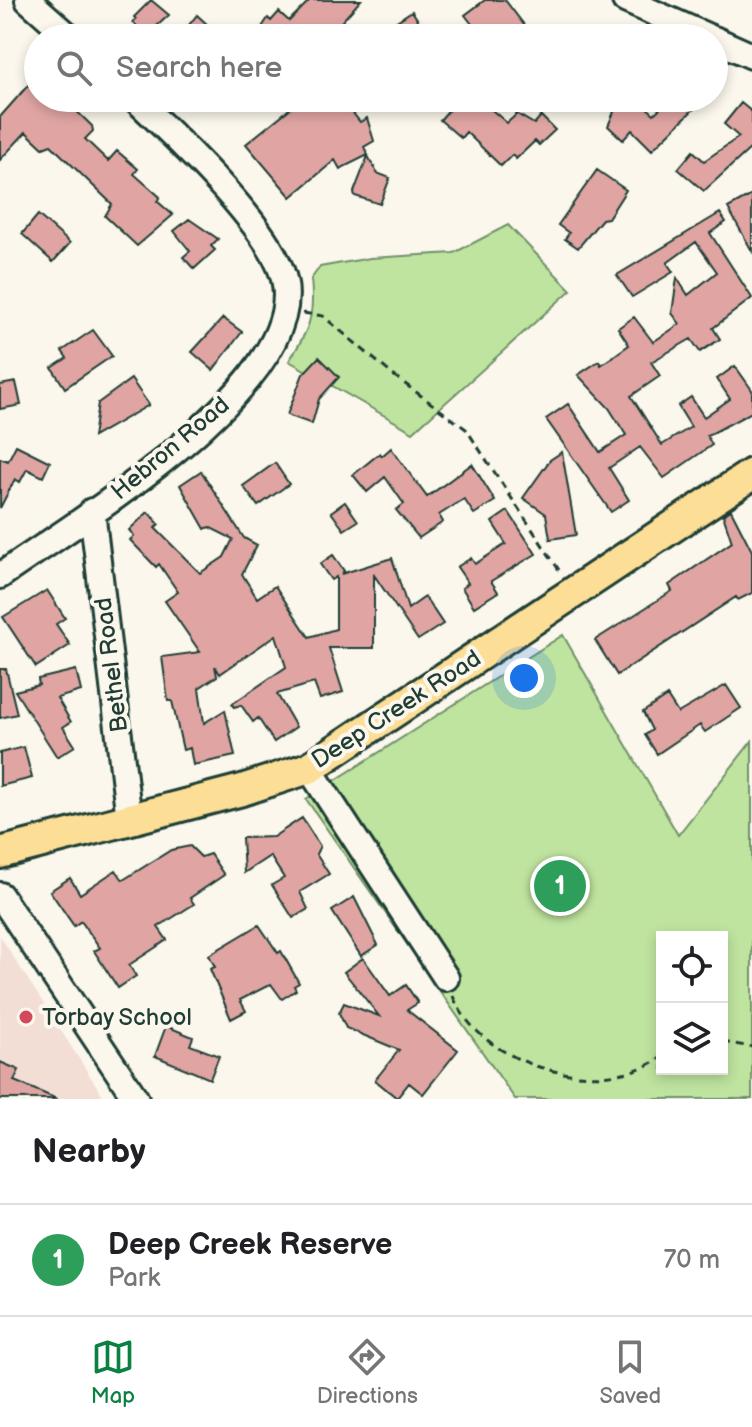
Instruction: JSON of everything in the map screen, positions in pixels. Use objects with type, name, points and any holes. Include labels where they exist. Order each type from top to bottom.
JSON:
[{"type":"main road","name":"Deep Creek Road","points":[[0,853],[309,768],[752,474]]},
{"type":"street","points":[[28,0],[55,24]]},
{"type":"street","points":[[625,0],[679,24]]},
{"type":"street","points":[[728,46],[752,56]]},
{"type":"street","points":[[149,112],[174,136],[275,254],[285,282],[287,311]]},
{"type":"street","name":"Hebron Road","points":[[0,576],[218,415],[277,339],[287,311]]},
{"type":"street","name":"Bethel Road","points":[[92,511],[129,819]]},
{"type":"street","points":[[309,768],[446,978]]},
{"type":"street","points":[[0,895],[136,1099]]},
{"type":"path","points":[[287,311],[323,316],[393,375],[466,429],[573,591]]},
{"type":"path","points":[[446,978],[455,1002],[478,1033],[503,1056],[536,1072],[567,1080],[616,1080],[638,1073],[656,1061]]},
{"type":"path","points":[[728,1043],[752,1047]]},
{"type":"shaded area","name":"Torbay School","points":[[0,936],[105,1099],[0,1099]]},
{"type":"green space","points":[[508,225],[571,290],[413,432],[289,361],[309,323],[311,279],[320,267],[370,258],[454,253]]},
{"type":"green space","points":[[563,635],[678,835],[752,741],[752,1099],[515,1099],[306,799]]},
{"type":"building","points":[[151,0],[169,15],[159,24],[135,24],[134,17]]},
{"type":"building","points":[[310,0],[361,0],[340,24],[264,24],[279,12],[289,21]]},
{"type":"building","points":[[485,0],[505,0],[523,24],[472,24],[465,15]]},
{"type":"building","points":[[412,11],[420,24],[392,24]]},
{"type":"building","points":[[197,15],[207,24],[190,24]]},
{"type":"building","points":[[24,90],[24,112],[78,112],[92,126],[93,131],[85,139],[108,161],[117,151],[138,169],[134,174],[160,197],[157,201],[173,215],[137,246],[105,216],[112,204],[51,145],[43,148],[26,132],[0,160],[0,117]]},
{"type":"building","points":[[741,103],[752,112],[752,147],[704,191],[678,169],[693,151],[704,161],[739,137],[724,124]]},
{"type":"building","points":[[286,112],[352,112],[360,122],[367,118],[374,141],[364,147],[368,155],[340,169],[335,160],[291,197],[246,144]]},
{"type":"building","points":[[447,112],[494,112],[507,123],[517,114],[534,124],[541,116],[555,130],[539,145],[535,141],[516,159],[512,155],[501,166],[466,132],[461,138],[440,120]]},
{"type":"building","points":[[614,112],[691,112],[652,150],[632,130],[623,140],[608,126]]},
{"type":"building","points":[[368,156],[377,173],[390,178],[380,204],[355,196],[354,192]]},
{"type":"building","points":[[597,170],[626,190],[608,218],[602,219],[578,248],[565,239],[569,233],[558,225]]},
{"type":"building","points":[[752,195],[752,251],[728,208]]},
{"type":"building","points":[[720,213],[726,222],[710,233],[752,298],[713,328],[720,339],[700,352],[691,339],[651,362],[660,376],[631,396],[662,445],[691,427],[678,406],[691,397],[704,417],[730,399],[717,379],[735,366],[752,390],[752,412],[707,436],[712,445],[664,478],[640,447],[609,468],[629,500],[611,512],[546,419],[568,404],[600,452],[626,435],[609,408],[578,375],[599,361],[601,365],[629,345],[618,328],[634,317],[653,342],[680,324],[672,313],[677,278],[688,295],[717,272],[696,242],[667,263],[673,272],[632,297],[617,275]]},
{"type":"building","points":[[38,215],[70,243],[53,262],[22,234]]},
{"type":"building","points":[[189,219],[218,239],[211,246],[215,250],[194,269],[183,257],[190,251],[174,231]]},
{"type":"building","points":[[223,318],[242,332],[213,370],[192,352]]},
{"type":"building","points":[[93,330],[112,356],[65,388],[52,368],[67,358],[62,351]]},
{"type":"building","points":[[319,357],[339,377],[319,399],[312,424],[287,415],[303,374]]},
{"type":"building","points":[[131,379],[149,405],[93,437],[98,403]]},
{"type":"building","points":[[16,382],[21,405],[0,409],[0,385]]},
{"type":"building","points":[[16,445],[50,462],[43,477],[27,469],[20,482],[15,479],[0,508],[0,458],[8,461]]},
{"type":"building","points":[[391,448],[427,497],[472,464],[495,501],[474,514],[464,499],[439,515],[443,522],[419,538],[396,510],[404,504],[385,477],[367,492],[353,475]]},
{"type":"building","points":[[562,452],[576,535],[550,539],[546,514],[523,498],[550,460]]},
{"type":"building","points":[[275,463],[289,484],[258,506],[243,486]]},
{"type":"building","points":[[201,471],[244,538],[257,545],[242,574],[257,598],[275,586],[309,637],[336,629],[336,577],[331,580],[320,564],[333,555],[344,571],[341,574],[392,558],[408,609],[425,597],[443,624],[418,640],[374,575],[374,648],[329,648],[343,692],[320,699],[314,683],[277,694],[296,727],[274,742],[258,718],[253,722],[241,705],[234,707],[232,704],[286,667],[276,635],[220,674],[215,666],[217,676],[199,688],[204,723],[225,710],[235,756],[193,765],[190,748],[183,750],[172,701],[168,701],[162,657],[200,652],[165,601],[178,592],[159,564],[156,567],[130,540],[134,536],[129,530],[148,512],[159,524],[155,528],[200,573],[224,557],[233,539],[209,527],[205,529],[180,485]]},
{"type":"building","points":[[345,502],[358,521],[344,530],[331,512]]},
{"type":"building","points":[[731,510],[752,551],[752,593],[738,600],[736,597],[617,675],[595,640],[672,591],[669,585],[732,542],[723,515]]},
{"type":"building","points":[[508,511],[536,554],[491,581],[498,592],[474,607],[462,588],[468,583],[457,567],[471,558],[475,564],[506,544],[492,522]]},
{"type":"building","points":[[47,590],[65,618],[56,624],[70,645],[36,667],[3,617]]},
{"type":"building","points":[[0,669],[6,669],[17,714],[0,718]]},
{"type":"building","points":[[76,670],[81,691],[57,698],[71,722],[63,727],[75,746],[57,757],[15,691],[39,685],[38,679]]},
{"type":"building","points":[[726,685],[741,708],[705,732],[700,725],[657,754],[645,735],[652,730],[643,712],[667,696],[678,713]]},
{"type":"building","points":[[24,747],[32,778],[0,786],[0,753]]},
{"type":"building","points":[[302,818],[320,846],[316,854],[329,874],[300,892],[308,909],[293,918],[272,885],[284,878],[270,856],[244,873],[242,838],[273,837]]},
{"type":"building","points":[[190,846],[201,857],[210,854],[224,875],[190,898],[194,904],[158,927],[167,940],[129,965],[136,976],[118,988],[94,951],[100,948],[81,921],[74,926],[50,891],[70,878],[80,894],[116,870],[123,880],[171,850]]},
{"type":"building","points":[[354,897],[378,945],[361,956],[332,911]]},
{"type":"building","points":[[259,925],[278,953],[281,951],[299,983],[294,986],[296,990],[282,999],[271,984],[240,1000],[246,1011],[231,1019],[210,969],[215,967],[209,955]]},
{"type":"building","points":[[363,958],[390,996],[406,985],[418,1003],[407,1010],[458,1050],[423,1094],[409,1083],[397,1098],[375,1080],[399,1050],[346,1028],[339,1013],[344,1003],[379,1016],[344,972]]},
{"type":"building","points":[[166,1026],[193,1037],[190,1045],[219,1056],[210,1079],[155,1056]]},
{"type":"building","points":[[0,1062],[19,1070],[14,1081],[57,1099],[0,1099]]},
{"type":"place","name":"Deep Creek Reserve","points":[[560,886]]},
{"type":"place","name":"Torbay School","points":[[26,1017]]}]
